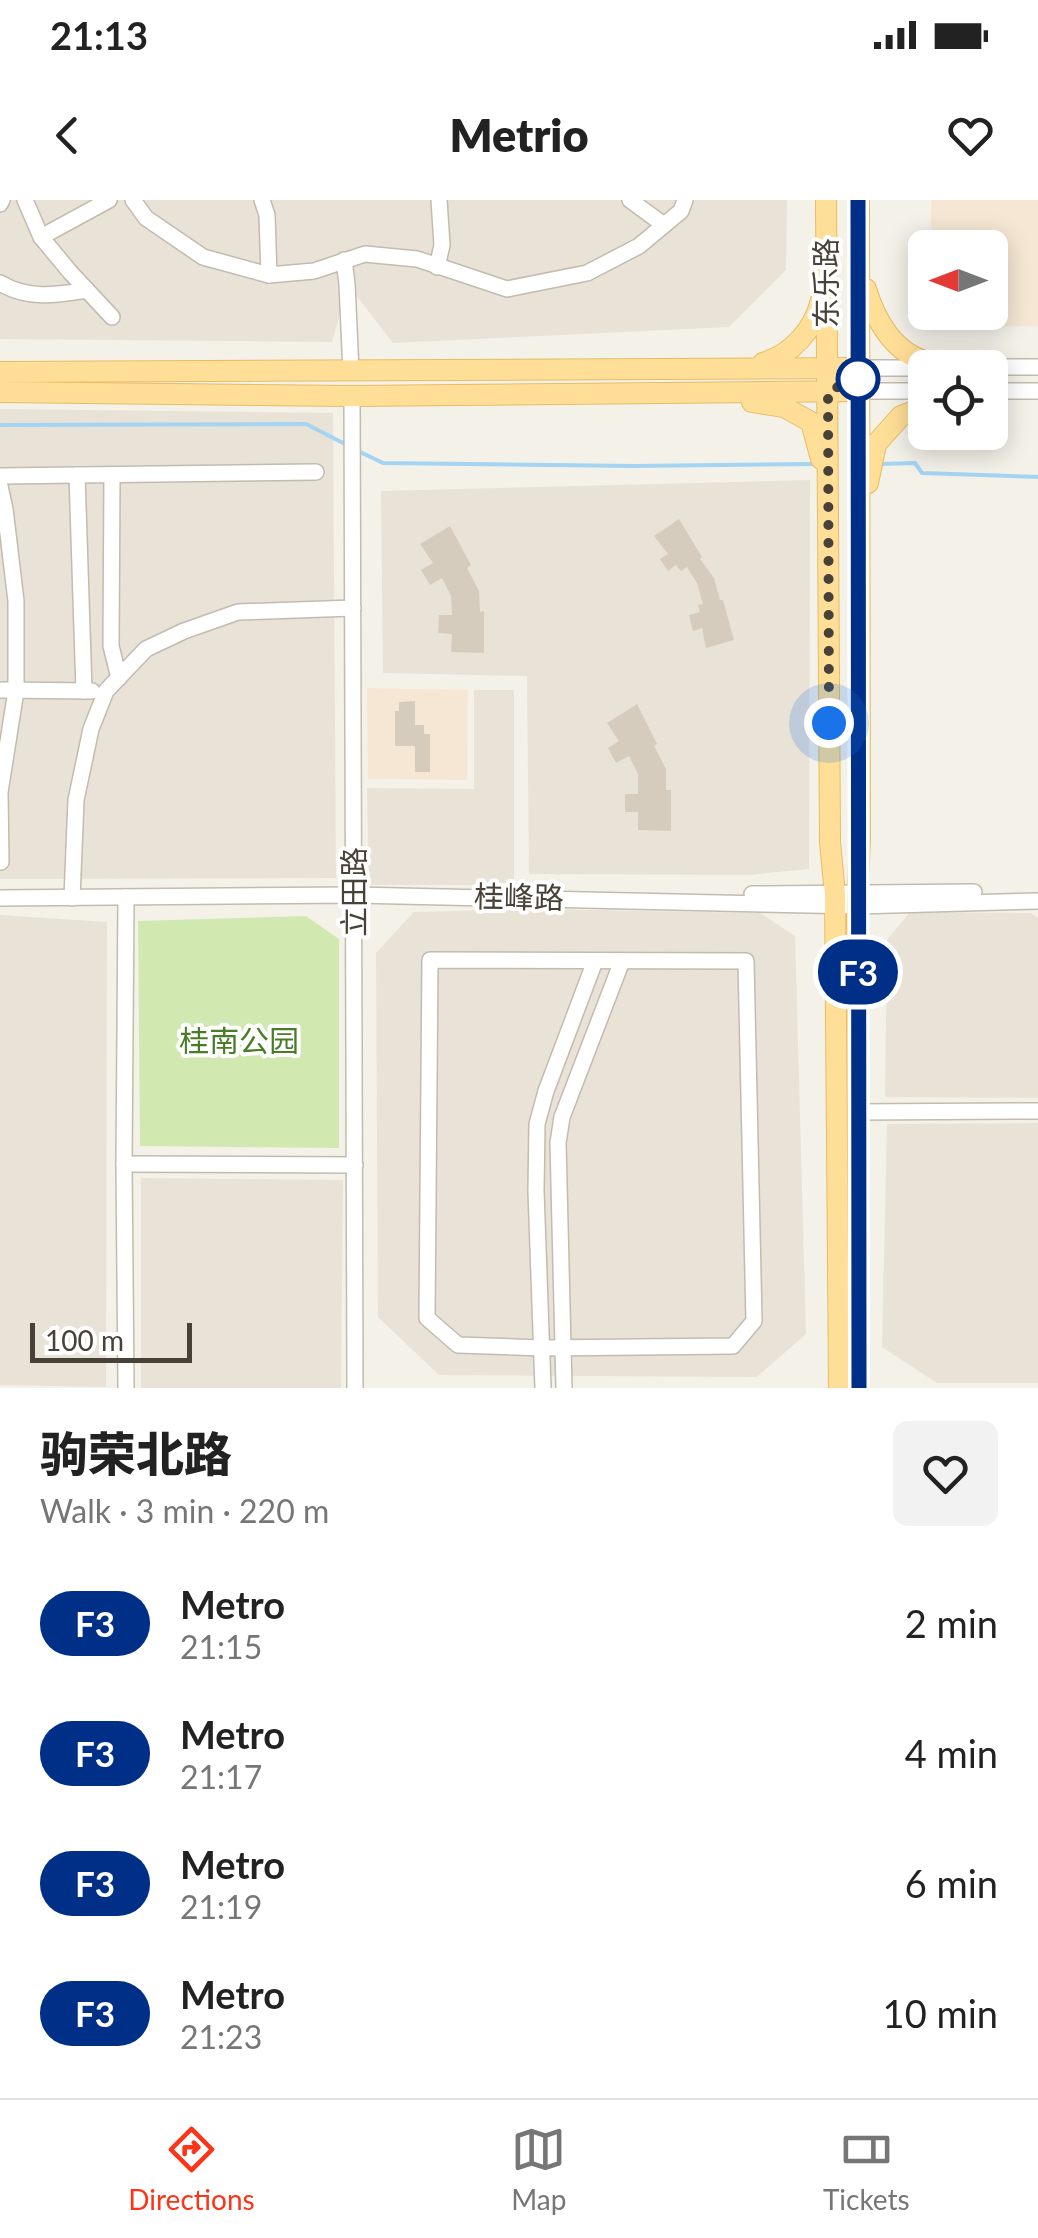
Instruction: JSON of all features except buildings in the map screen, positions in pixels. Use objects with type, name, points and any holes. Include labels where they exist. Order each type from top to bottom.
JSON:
[{"type":"main road","name":"东乐路","points":[[826,200],[838,1388]]},
{"type":"main road","name":"东乐路","points":[[858,200],[859,368],[866,464],[860,539],[857,900],[859,1388]]},
{"type":"main road","points":[[859,263],[873,311],[885,332],[908,351]]},
{"type":"main road","points":[[749,368],[782,357],[800,339],[816,318],[827,274]]},
{"type":"main road","points":[[0,372],[859,368]]},
{"type":"main road","points":[[0,392],[352,396],[860,390]]},
{"type":"main road","points":[[691,392],[784,407],[811,422],[826,469]]},
{"type":"main road","points":[[866,464],[876,444],[908,413]]},
{"type":"street","points":[[25,200],[41,237],[112,317]]},
{"type":"street","points":[[41,237],[109,200]]},
{"type":"street","points":[[133,200],[146,218],[203,258],[270,276],[314,271],[365,254],[417,259],[507,289],[587,273],[639,246],[681,211],[685,200]]},
{"type":"street","points":[[262,200],[267,215],[270,276]]},
{"type":"street","points":[[437,267],[442,245],[438,200]]},
{"type":"street","points":[[630,200],[664,225]]},
{"type":"street","points":[[344,260],[352,372]]},
{"type":"street","points":[[0,283],[14,292],[49,296],[86,290]]},
{"type":"street","points":[[1008,367],[1038,367]]},
{"type":"street","points":[[859,368],[908,368]]},
{"type":"street","points":[[860,390],[908,390]]},
{"type":"street","points":[[1008,390],[1038,390]]},
{"type":"street","name":"立田路","points":[[352,396],[355,1388]]},
{"type":"street","points":[[0,476],[316,472]]},
{"type":"street","points":[[112,474],[111,646],[119,678]]},
{"type":"street","points":[[77,475],[84,691]]},
{"type":"street","points":[[0,486],[16,602],[0,792],[1,862]]},
{"type":"street","points":[[353,608],[238,612],[146,648],[106,691],[91,729],[76,800],[72,895],[355,893]]},
{"type":"street","points":[[8,690],[106,691]]},
{"type":"street","points":[[857,900],[1038,892]]},
{"type":"street","name":"桂峰路","points":[[0,896],[126,898],[355,893],[1038,901]]},
{"type":"street","points":[[126,898],[126,1388]]},
{"type":"street","points":[[430,960],[596,961],[746,961],[754,1321],[733,1346],[458,1346],[427,1318],[430,960]]},
{"type":"street","points":[[543,1388],[537,1124],[596,961]]},
{"type":"street","points":[[564,1388],[558,1143],[562,1117],[622,961]]},
{"type":"street","points":[[857,1112],[1038,1112]]},
{"type":"street","points":[[124,1164],[355,1165]]},
{"type":"shaded area","points":[[0,200],[787,200],[786,270],[729,327],[393,343],[348,285],[332,342],[0,339]]},
{"type":"shaded area","points":[[931,200],[1038,200],[1038,326],[1008,326],[1008,230],[932,230]]},
{"type":"shaded area","points":[[0,409],[333,413],[336,878],[0,879]]},
{"type":"shaded area","points":[[810,480],[809,869],[748,875],[529,874],[527,676],[383,673],[381,491]]},
{"type":"shaded area","points":[[367,688],[468,690],[467,780],[368,779]]},
{"type":"shaded area","points":[[474,690],[514,690],[514,885],[369,885],[367,788],[474,789]]},
{"type":"shaded area","points":[[534,909],[760,913],[795,936],[806,1334],[757,1377],[439,1375],[378,1317],[376,953],[414,912]]},
{"type":"shaded area","points":[[910,912],[1031,913],[1038,918],[1038,1098],[885,1097],[887,940]]},
{"type":"shaded area","points":[[0,915],[107,922],[106,1387],[0,1385]]},
{"type":"shaded area","points":[[1038,1123],[1038,1383],[937,1383],[882,1347],[887,1124]]},
{"type":"shaded area","points":[[141,1178],[343,1180],[341,1388],[141,1388]]},
{"type":"green space","name":"桂南公园","points":[[306,916],[339,939],[339,1148],[140,1146],[138,921]]},
{"type":"waterway","points":[[0,425],[306,424],[345,444]]},
{"type":"waterway","points":[[358,451],[383,463],[816,464]]},
{"type":"waterway","points":[[880,464],[915,463],[922,473],[1038,477]]},
{"type":"metro line","name":"F3","points":[[858,200],[859,1388]]},
{"type":"route","points":[[829,723],[828,391],[858,379]]}]
